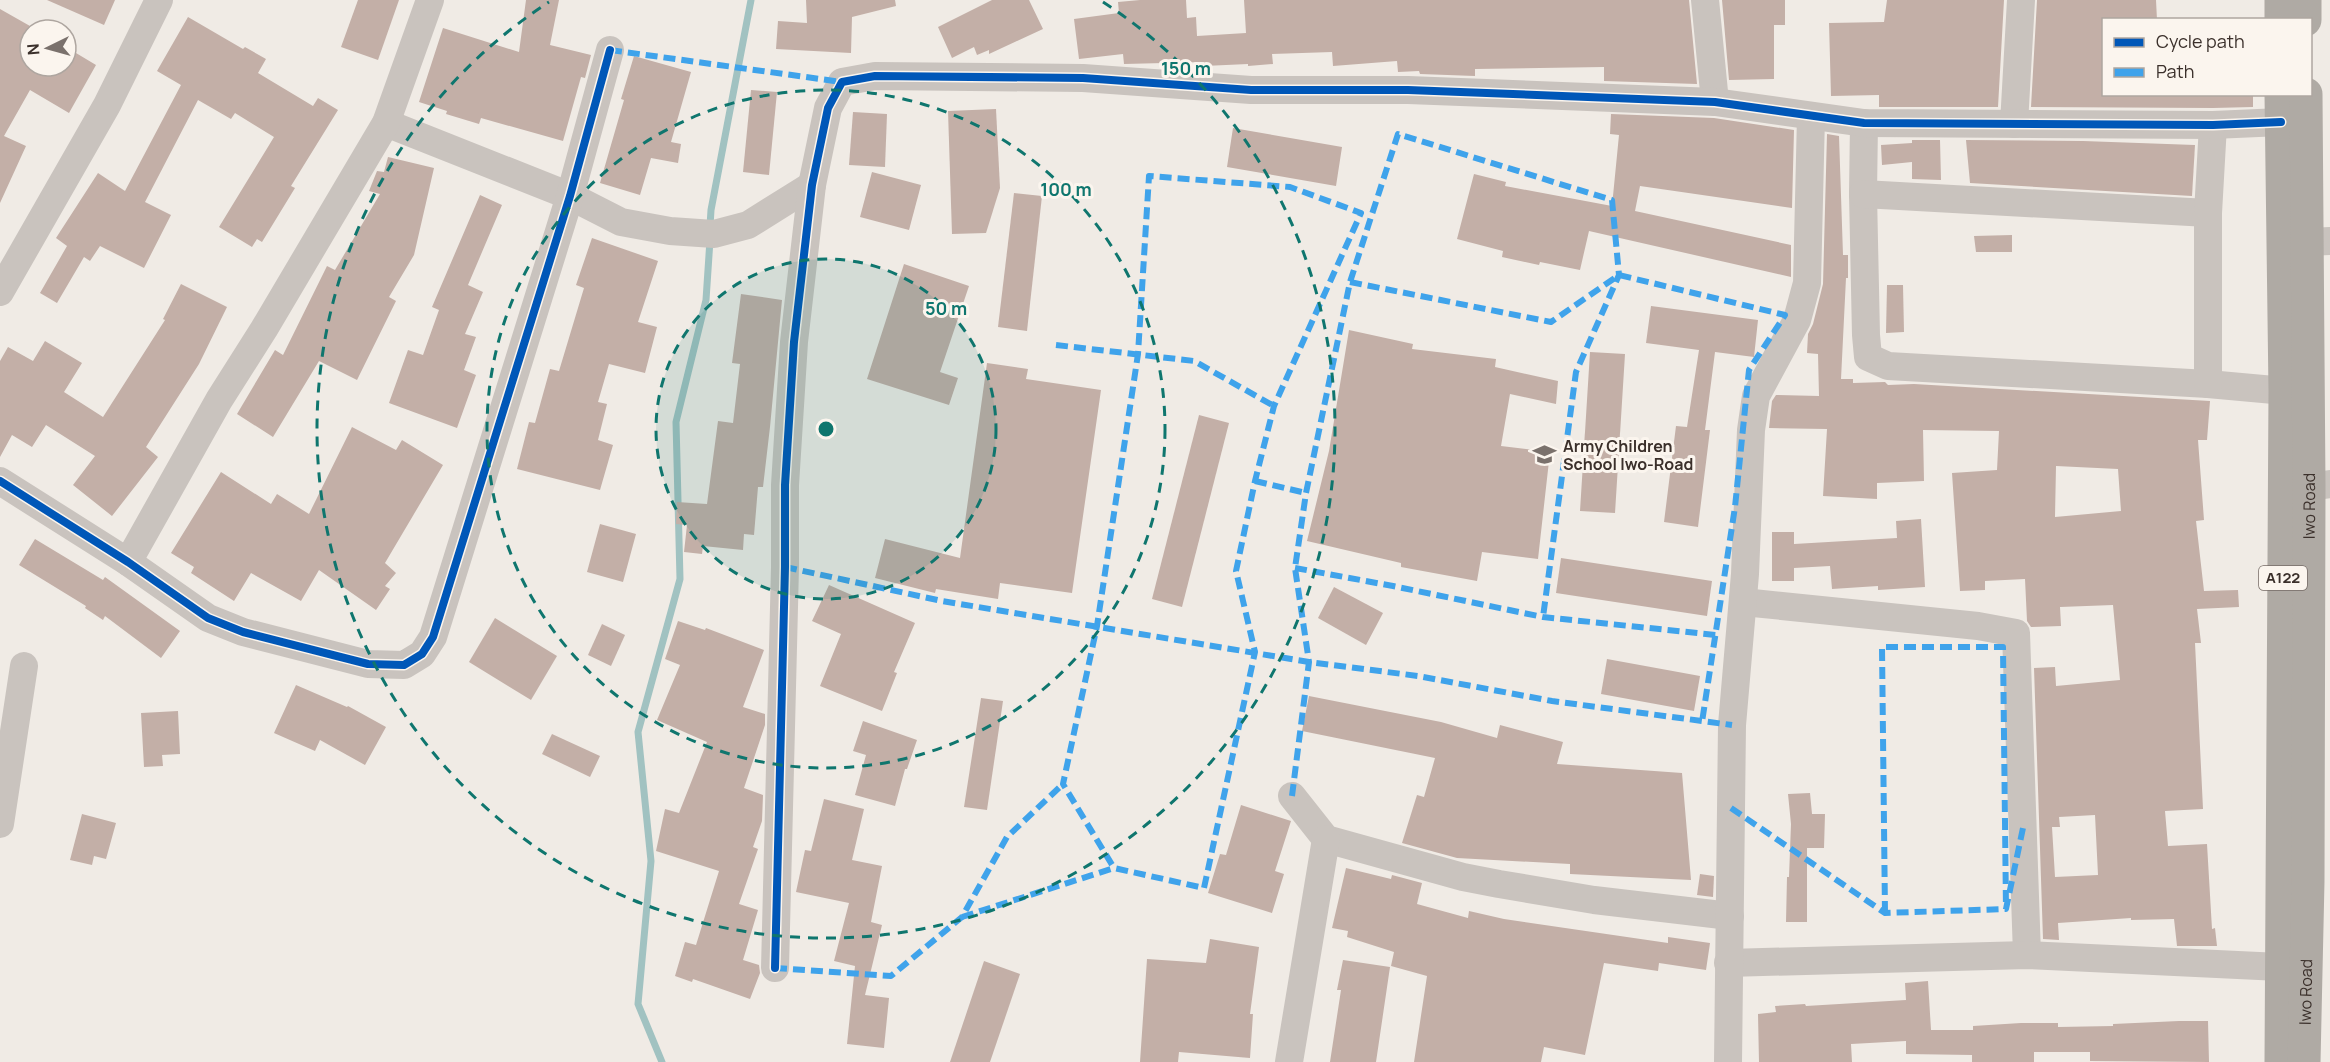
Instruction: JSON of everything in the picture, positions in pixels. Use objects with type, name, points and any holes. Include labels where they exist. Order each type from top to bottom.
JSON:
[{"type":"highway","points":[[2281,0],[2281,18]]},
{"type":"highway","points":[[2305,0],[2305,18]]},
{"type":"highway","name":"Iwo Road","points":[[2281,1062],[2293,972],[2319,858],[2319,486],[2307,242],[2306,96]]},
{"type":"highway","name":"Iwo Road","points":[[2281,108],[2307,242],[2285,392],[2293,972],[2304,1062]]},
{"type":"street","points":[[0,292],[107,105],[159,0]]},
{"type":"street","points":[[128,562],[219,400],[387,123],[430,0]]},
{"type":"street","points":[[1706,0],[1715,102]]},
{"type":"street","points":[[2014,124],[2021,0]]},
{"type":"street","points":[[0,481],[128,562],[208,618],[243,632],[368,664],[404,664],[422,654],[433,637],[570,196],[610,50]]},
{"type":"street","points":[[775,968],[786,567],[785,485],[794,342],[812,185],[828,108],[842,82],[875,76],[1083,78],[1251,90],[1408,90],[1715,102],[1864,123],[2213,124],[2281,108]]},
{"type":"street","points":[[1728,1062],[1732,724],[1743,602],[1751,441],[1756,396],[1797,320],[1807,283],[1811,116]]},
{"type":"street","points":[[387,123],[570,196],[621,222],[708,234],[748,225],[812,185]]},
{"type":"street","points":[[1864,123],[1863,194],[1868,357],[1888,366],[2208,384],[2285,392]]},
{"type":"street","points":[[2208,384],[2208,213],[2213,124]]},
{"type":"street","points":[[1863,194],[2208,213]]},
{"type":"street","points":[[1743,602],[1978,626],[2016,633],[2027,955]]},
{"type":"street","points":[[0,824],[24,666]]},
{"type":"street","points":[[1292,796],[1326,839],[1463,877],[1594,900],[1730,916]]},
{"type":"street","points":[[1289,1062],[1326,839]]},
{"type":"street","points":[[1728,963],[2027,955],[2293,972]]},
{"type":"building","points":[[47,0],[115,0],[104,25]]},
{"type":"building","points":[[358,0],[399,0],[378,60],[341,47]]},
{"type":"building","points":[[526,0],[559,0],[550,45],[591,55],[585,78],[581,77],[563,141],[481,118],[479,124],[446,114],[447,111],[419,102],[443,28],[519,52]]},
{"type":"building","points":[[806,0],[895,0],[896,6],[852,17],[851,53],[776,49],[778,21],[807,23]]},
{"type":"building","points":[[992,0],[1029,0],[1043,29],[989,54],[989,50],[977,55],[974,47],[952,58],[938,27]]},
{"type":"building","points":[[1186,0],[1187,18],[1196,17],[1197,36],[1246,33],[1244,0],[1689,0],[1697,84],[1604,81],[1604,67],[1475,69],[1475,76],[1420,74],[1419,71],[1398,72],[1397,61],[1333,66],[1332,52],[1272,54],[1273,64],[1248,66],[1248,64],[1204,66],[1204,62],[1124,64],[1123,54],[1079,59],[1074,19],[1119,13],[1118,2]]},
{"type":"building","points":[[1722,0],[1785,0],[1785,25],[1774,25],[1774,79],[1729,80]]},
{"type":"building","points":[[1887,0],[2004,0],[1998,107],[1879,107],[1879,95],[1831,96],[1829,23],[1884,22]]},
{"type":"building","points":[[2037,0],[2156,0],[2157,18],[2102,18],[2102,96],[2253,96],[2253,107],[2031,107]]},
{"type":"building","points":[[0,9],[18,19],[18,78],[78,78],[78,54],[96,65],[69,113],[30,90],[4,136],[26,146],[0,203]]},
{"type":"building","points":[[188,17],[243,49],[245,47],[266,59],[258,73],[313,106],[318,98],[338,110],[291,186],[295,188],[262,242],[257,239],[252,247],[219,227],[274,137],[235,113],[231,119],[198,100],[145,202],[171,215],[144,268],[100,246],[90,261],[84,257],[57,303],[40,293],[67,246],[56,238],[98,173],[125,191],[181,85],[157,71]]},
{"type":"building","points":[[634,56],[691,72],[671,142],[681,144],[678,163],[651,158],[640,195],[600,183]]},
{"type":"building","points":[[751,90],[777,92],[769,175],[743,172]]},
{"type":"building","points":[[996,109],[1000,188],[986,233],[952,234],[948,111]]},
{"type":"building","points":[[853,112],[887,114],[885,167],[849,165]]},
{"type":"building","points":[[1611,114],[1714,118],[1794,130],[1792,208],[1640,186],[1635,211],[1791,245],[1791,277],[1589,231],[1580,270],[1540,262],[1539,265],[1502,257],[1503,251],[1457,239],[1474,174],[1506,182],[1505,186],[1612,206],[1619,135],[1610,134]]},
{"type":"building","points":[[1233,128],[1342,147],[1336,186],[1227,167]]},
{"type":"building","points":[[1827,134],[1839,136],[1843,255],[1848,255],[1841,379],[1853,379],[1853,383],[1885,382],[1888,385],[1914,384],[2210,401],[2207,440],[2198,440],[2204,520],[2196,521],[2204,591],[2238,590],[2239,607],[2197,609],[2201,643],[2195,643],[2203,809],[2165,811],[2168,846],[2207,844],[2212,929],[2215,928],[2217,946],[2177,946],[2174,919],[2131,920],[2131,918],[2058,923],[2059,940],[2043,939],[2034,668],[2055,667],[2056,686],[2120,680],[2113,605],[2060,607],[2061,626],[2031,627],[2027,621],[2025,579],[1985,581],[1985,590],[1960,591],[1952,473],[1997,470],[1999,431],[1923,430],[1924,481],[1877,483],[1877,499],[1823,496],[1827,429],[1769,428],[1772,401],[1776,395],[1819,396],[1818,354],[1807,353],[1808,334],[1813,324],[1823,284]],"holes":[[[2056,466],[2118,469],[2121,511],[2055,517]],[[2095,815],[2098,875],[2055,877],[2052,827],[2060,827],[2059,817]]]},
{"type":"building","points":[[1912,140],[1940,140],[1941,180],[1912,179],[1912,162],[1882,165],[1881,145],[1912,143]]},
{"type":"building","points":[[1966,140],[2195,145],[2192,196],[1970,183]]},
{"type":"building","points":[[388,157],[434,168],[414,255],[389,297],[396,301],[357,380],[319,361],[273,437],[237,414],[275,350],[283,355],[327,266],[335,270],[380,194],[369,191],[377,171],[384,172]]},
{"type":"building","points":[[872,172],[921,185],[909,230],[860,217]]},
{"type":"building","points":[[1014,193],[1042,196],[1027,331],[998,327]]},
{"type":"building","points":[[480,195],[502,205],[468,285],[483,292],[465,334],[476,337],[464,370],[476,375],[457,428],[389,403],[408,350],[423,355],[439,310],[432,307]]},
{"type":"building","points":[[2012,235],[2012,252],[1976,252],[1974,236]]},
{"type":"building","points":[[592,238],[658,261],[638,322],[657,327],[645,373],[609,364],[598,402],[607,404],[598,440],[613,445],[600,490],[517,469],[529,422],[535,423],[550,369],[559,371],[584,288],[576,285]]},
{"type":"building","points":[[904,264],[969,286],[940,372],[958,378],[949,405],[867,379]]},
{"type":"building","points":[[181,284],[227,307],[199,364],[146,447],[158,457],[112,516],[73,485],[95,456],[46,425],[32,447],[12,435],[0,457],[0,361],[8,347],[33,361],[45,341],[82,363],[64,392],[103,417],[165,320],[163,319]]},
{"type":"building","points":[[1887,285],[1903,285],[1904,332],[1886,333]]},
{"type":"building","points":[[741,294],[782,300],[763,487],[758,487],[754,535],[744,534],[743,550],[703,546],[702,554],[684,552],[687,525],[676,524],[677,502],[707,504],[718,421],[733,423],[740,364],[732,363]]},
{"type":"building","points":[[1651,306],[1758,320],[1754,357],[1715,352],[1705,430],[1710,430],[1698,527],[1664,522],[1676,426],[1687,427],[1699,350],[1646,343]]},
{"type":"building","points":[[1349,330],[1413,344],[1412,349],[1496,359],[1495,367],[1558,381],[1556,404],[1510,394],[1501,446],[1550,452],[1538,559],[1482,552],[1477,581],[1401,567],[1401,563],[1307,541],[1329,451]]},
{"type":"building","points":[[1590,352],[1625,354],[1615,513],[1580,511]]},
{"type":"building","points":[[987,363],[1028,369],[1026,379],[1101,390],[1072,593],[1000,583],[998,599],[936,589],[935,593],[875,578],[885,539],[960,558]]},
{"type":"building","points":[[1199,415],[1229,423],[1182,607],[1152,599]]},
{"type":"building","points":[[352,427],[396,450],[402,440],[443,465],[385,563],[396,573],[385,586],[390,589],[376,610],[319,570],[301,601],[251,573],[234,601],[191,573],[194,567],[171,553],[221,472],[271,504],[277,494],[309,514]]},
{"type":"building","points":[[1921,519],[1925,587],[1878,590],[1878,586],[1832,589],[1830,566],[1794,568],[1794,581],[1772,581],[1772,532],[1794,532],[1794,544],[1897,538],[1896,521]]},
{"type":"building","points":[[600,524],[636,534],[623,582],[587,572]]},
{"type":"building","points":[[35,539],[103,580],[105,577],[180,631],[161,658],[105,616],[103,620],[85,608],[86,606],[19,565]]},
{"type":"building","points":[[1561,558],[1712,581],[1707,616],[1556,593]]},
{"type":"building","points":[[829,585],[915,623],[894,672],[897,673],[882,711],[820,686],[841,634],[812,621]]},
{"type":"building","points":[[1334,587],[1383,613],[1366,645],[1318,618]]},
{"type":"building","points":[[495,618],[557,656],[531,700],[469,662]]},
{"type":"building","points":[[678,621],[705,630],[706,628],[764,650],[743,707],[765,714],[765,725],[744,788],[763,795],[762,821],[753,847],[758,849],[739,904],[758,910],[743,960],[759,965],[760,973],[750,999],[693,979],[692,982],[675,976],[685,942],[696,945],[719,871],[656,851],[665,809],[679,813],[707,742],[657,720],[680,665],[665,659]]},
{"type":"building","points":[[602,624],[625,635],[611,666],[588,655]]},
{"type":"building","points":[[1607,659],[1700,676],[1694,711],[1601,694]]},
{"type":"building","points":[[296,685],[348,706],[386,727],[365,765],[320,740],[315,751],[274,733]]},
{"type":"building","points":[[1309,696],[1441,722],[1497,738],[1500,725],[1563,742],[1557,764],[1682,773],[1691,880],[1570,874],[1570,864],[1457,858],[1402,843],[1417,795],[1424,797],[1435,758],[1302,731]]},
{"type":"building","points":[[981,698],[1003,701],[987,810],[964,807]]},
{"type":"building","points":[[178,711],[180,754],[162,755],[163,766],[144,767],[141,713]]},
{"type":"building","points":[[863,721],[917,740],[907,769],[905,769],[895,806],[855,795],[866,755],[853,751]]},
{"type":"building","points":[[552,734],[600,756],[590,777],[542,754]]},
{"type":"building","points":[[1810,793],[1812,814],[1825,814],[1824,848],[1807,848],[1807,922],[1786,922],[1791,824],[1788,794]]},
{"type":"building","points":[[824,799],[864,809],[852,860],[882,866],[871,922],[882,925],[865,995],[889,998],[884,1048],[847,1044],[855,966],[834,961],[849,903],[796,892],[805,850],[811,851]]},
{"type":"building","points":[[1241,805],[1291,821],[1275,871],[1284,874],[1272,913],[1208,893],[1220,854],[1226,855]]},
{"type":"building","points":[[82,814],[116,823],[106,859],[94,856],[92,865],[70,860]]},
{"type":"building","points":[[1346,868],[1391,879],[1392,875],[1422,883],[1417,904],[1468,918],[1469,911],[1504,919],[1668,943],[1668,937],[1710,943],[1706,970],[1659,963],[1658,971],[1604,963],[1585,1055],[1544,1047],[1541,1062],[1414,1062],[1427,976],[1391,966],[1394,952],[1347,937],[1348,931],[1332,928]]},
{"type":"building","points":[[1700,874],[1714,876],[1713,897],[1697,895]]},
{"type":"building","points":[[1210,939],[1259,947],[1250,1014],[1253,1014],[1250,1058],[1179,1052],[1178,1062],[1140,1062],[1147,959],[1206,963]]},
{"type":"building","points":[[1343,960],[1390,967],[1376,1062],[1330,1062],[1341,990],[1337,990]]},
{"type":"building","points":[[984,961],[1020,974],[990,1062],[950,1062]]},
{"type":"building","points":[[1928,981],[1931,1030],[1973,1030],[1973,1026],[2021,1023],[2058,1023],[2058,1027],[2208,1021],[2209,1062],[2090,1061],[2090,1052],[2034,1052],[2034,1062],[1972,1062],[1972,1055],[1906,1054],[1906,1041],[1851,1044],[1852,1062],[1759,1062],[1758,1014],[1776,1012],[1775,1006],[1906,1000],[1905,983]]},
{"type":"waterway","points":[[710,226],[711,210],[751,0]]},
{"type":"waterway","points":[[662,1062],[638,1004],[651,861],[638,732],[680,579],[676,422],[706,300],[710,240]]},
{"type":"marked path","points":[[610,50],[842,82]]},
{"type":"marked path","points":[[1292,796],[1309,662],[1295,568],[1306,493],[1350,282],[1398,134],[1612,200],[1619,275],[1576,372],[1543,617]]},
{"type":"marked path","points":[[962,917],[1114,868],[1204,888],[1255,652],[1236,571],[1255,481],[1274,406],[1361,213],[1290,187],[1149,176],[1138,354],[1097,626],[1063,784],[1114,868]]},
{"type":"marked path","points":[[1350,282],[1551,322],[1619,275],[1785,315],[1749,370],[1735,507],[1702,722]]},
{"type":"marked path","points":[[1056,345],[1194,361],[1274,406]]},
{"type":"marked path","points":[[1255,481],[1306,493]]},
{"type":"marked path","points":[[785,567],[942,601],[1309,662],[1418,676],[1552,701],[1732,725]]},
{"type":"marked path","points":[[1295,568],[1543,617],[1716,635]]},
{"type":"marked path","points":[[1885,913],[1882,647],[2003,647],[2006,909]]},
{"type":"marked path","points":[[775,968],[891,976],[962,917],[1007,837],[1063,784]]},
{"type":"marked path","points":[[1731,808],[1885,913],[2006,909],[2023,828]]},
{"type":"cycle path","points":[[0,481],[128,562],[208,618],[243,632],[368,664],[404,665],[422,654],[433,637],[570,196],[610,50]]},
{"type":"cycle path","points":[[775,968],[785,485],[794,342],[812,185],[828,108],[842,82],[875,76],[1083,78],[1251,90],[1408,90],[1715,102],[1864,123],[2213,125],[2281,122]]},
{"type":"place","name":"Army Children School Iwo-Road","points":[[1545,455]]}]
